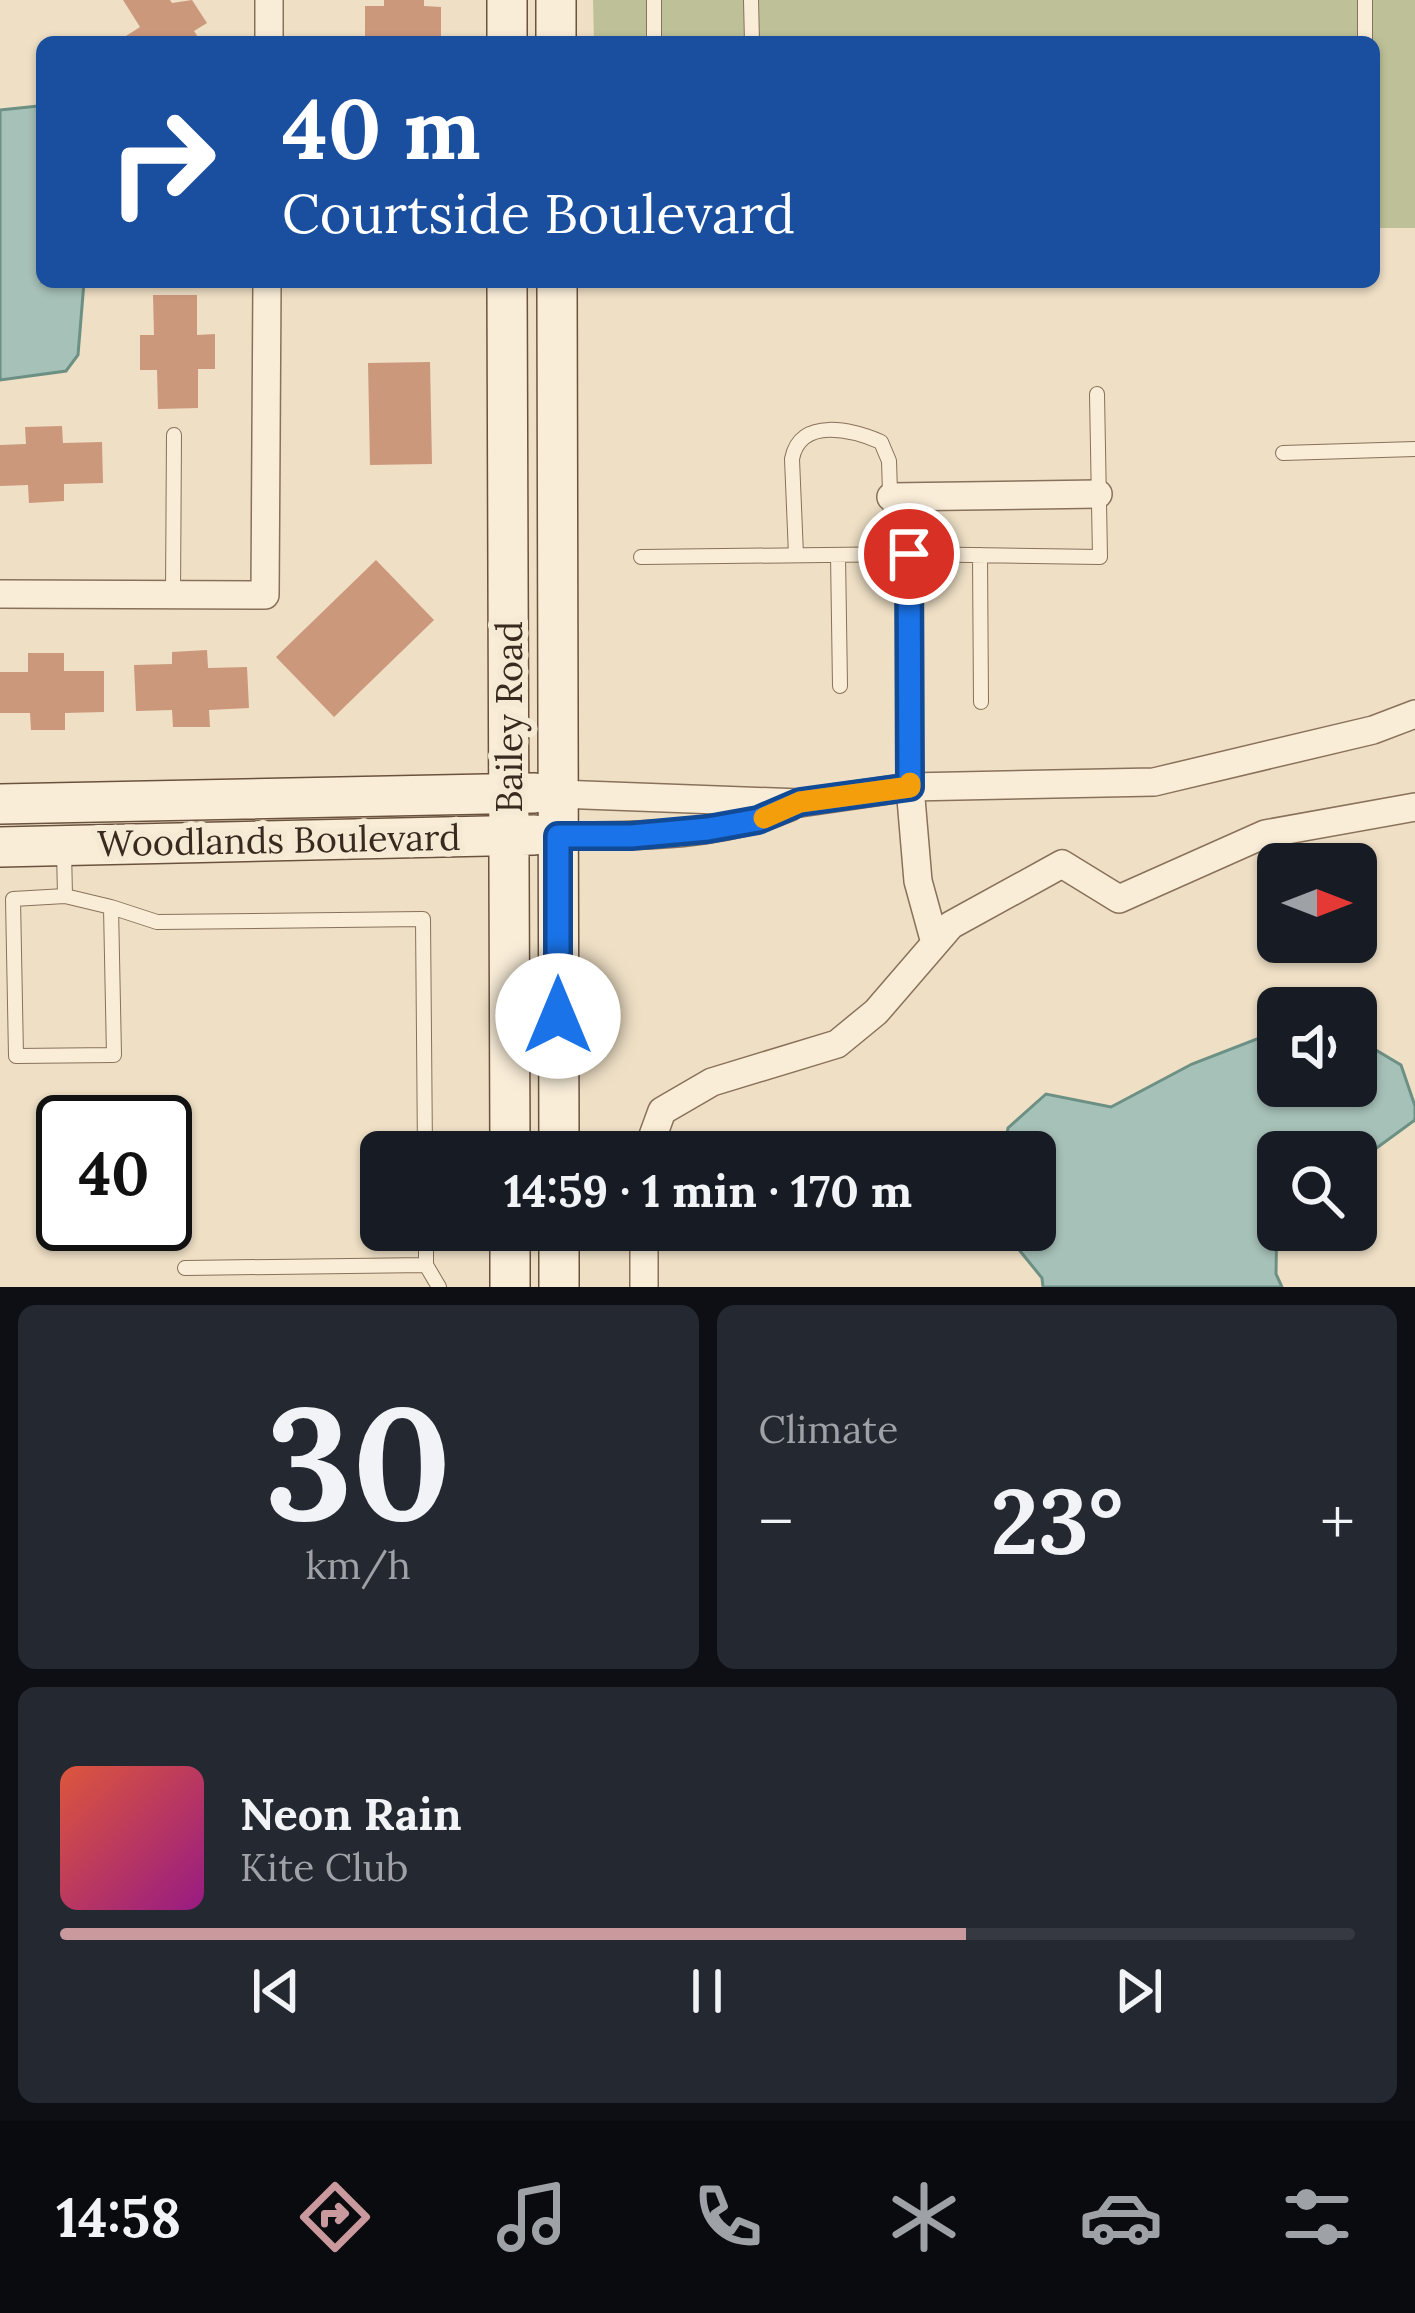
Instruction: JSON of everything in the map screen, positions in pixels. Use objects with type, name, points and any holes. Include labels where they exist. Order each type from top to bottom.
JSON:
[{"type":"street","points":[[269,0],[269,36]]},
{"type":"street","points":[[507,0],[507,36]]},
{"type":"street","points":[[556,0],[556,36]]},
{"type":"street","points":[[0,595],[265,595],[267,288]]},
{"type":"street","name":"Bailey Road","points":[[507,288],[510,1131]]},
{"type":"street","name":"Bailey Road","points":[[557,288],[559,1131]]},
{"type":"street","points":[[891,497],[1098,494]]},
{"type":"street","points":[[558,794],[800,802],[910,787],[1154,782],[1372,730],[1415,714]]},
{"type":"street","points":[[910,787],[918,881],[935,943]]},
{"type":"street","name":"Woodlands Boulevard","points":[[0,804],[558,794]]},
{"type":"street","points":[[558,836],[708,829],[758,820],[800,802]]},
{"type":"street","points":[[655,1131],[662,1111],[712,1082],[837,1044],[876,1012],[951,925],[1062,864],[1119,898],[1265,834],[1411,813]]},
{"type":"street","name":"Woodlands Boulevard","points":[[0,847],[558,836]]},
{"type":"street","points":[[510,1251],[510,1287]]},
{"type":"street","points":[[559,1251],[559,1287]]},
{"type":"street","points":[[644,1251],[644,1287]]},
{"type":"lane","points":[[654,0],[654,36]]},
{"type":"lane","points":[[752,0],[752,36]]},
{"type":"lane","points":[[1365,0],[1365,36]]},
{"type":"lane","points":[[640,557],[1100,557],[1097,394]]},
{"type":"lane","points":[[796,555],[795,445],[807,434],[826,430],[856,431],[881,442],[889,461],[892,554]]},
{"type":"lane","points":[[173,595],[174,435]]},
{"type":"lane","points":[[1283,453],[1415,449]]},
{"type":"lane","points":[[838,554],[840,686]]},
{"type":"lane","points":[[909,554],[910,787]]},
{"type":"lane","points":[[980,555],[981,702]]},
{"type":"lane","points":[[64,845],[65,896]]},
{"type":"lane","points":[[111,907],[114,1054],[16,1056],[14,898],[65,896],[111,907],[157,922],[423,919],[425,1131]]},
{"type":"lane","points":[[426,1251],[426,1265],[439,1287]]},
{"type":"lane","points":[[185,1268],[426,1265]]},
{"type":"green space","points":[[593,0],[1415,0],[1415,228],[1380,228],[1380,36],[594,36]]},
{"type":"water","points":[[36,106],[36,288],[84,288],[78,355],[66,371],[0,380],[0,110]]},
{"type":"water","points":[[1257,1039],[1257,1107],[1377,1107],[1377,1051],[1401,1065],[1415,1120],[1377,1148],[1377,1131],[1257,1131],[1257,1251],[1276,1251],[1276,1274],[1282,1287],[1043,1287],[1042,1278],[1020,1251],[1056,1251],[1056,1131],[1008,1128],[1046,1094],[1111,1107],[1192,1064]]},
{"type":"building","points":[[123,0],[192,0],[207,23],[194,31],[197,36],[126,36],[140,27]]},
{"type":"building","points":[[384,0],[424,0],[424,6],[441,7],[441,36],[365,36],[365,6],[384,6]]},
{"type":"building","points":[[153,295],[197,295],[197,335],[215,334],[215,369],[198,369],[198,408],[158,409],[157,370],[140,370],[140,335],[154,335]]},
{"type":"building","points":[[430,362],[432,464],[370,465],[368,363]]},
{"type":"building","points":[[62,426],[63,443],[102,442],[103,483],[64,484],[64,501],[29,503],[28,485],[0,486],[0,445],[26,444],[25,427]]},
{"type":"building","points":[[376,560],[434,620],[334,717],[276,657]]},
{"type":"building","points":[[207,650],[208,668],[247,667],[249,708],[209,710],[210,727],[173,727],[172,710],[136,711],[134,665],[172,664],[172,652]]},
{"type":"building","points":[[28,653],[64,653],[64,671],[104,671],[104,712],[65,713],[65,730],[31,730],[30,713],[0,713],[0,672],[28,672]]},
{"type":"slow traffic","points":[[764,818],[800,802],[910,787],[910,783]]},
{"type":"route","points":[[558,1016],[558,836],[708,829],[758,820],[800,802],[910,787],[909,554]]}]
